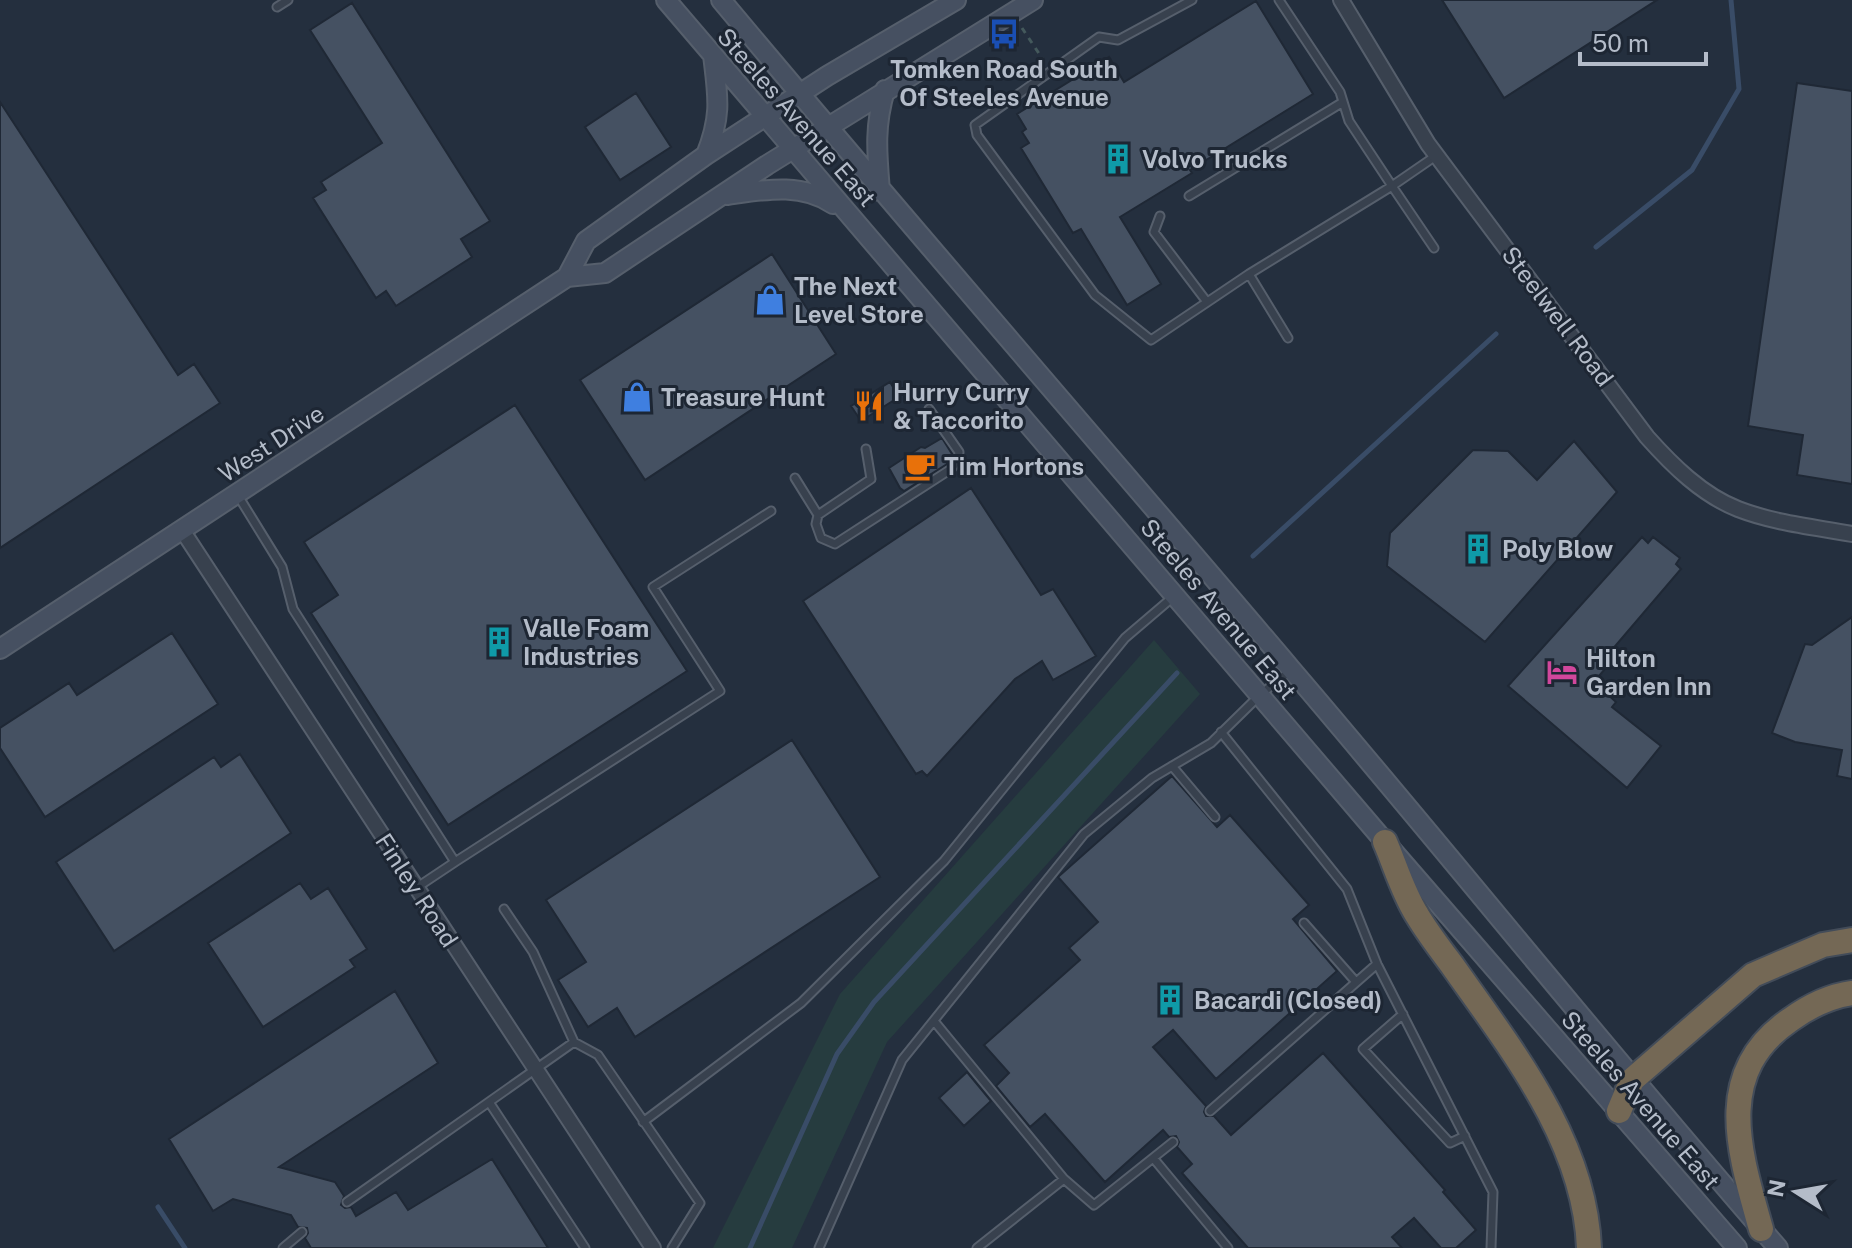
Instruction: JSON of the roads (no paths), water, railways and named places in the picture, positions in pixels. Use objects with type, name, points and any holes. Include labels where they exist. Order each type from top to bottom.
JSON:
[{"type":"highway","points":[[1385,842],[1416,914],[1528,1073],[1548,1112],[1578,1185],[1588,1220],[1589,1248]]},
{"type":"highway","points":[[1619,1111],[1632,1080],[1753,975],[1823,945],[1852,940]]},
{"type":"highway","points":[[1761,1229],[1744,1167],[1739,1133],[1740,1096],[1745,1073],[1760,1048],[1782,1025],[1824,1001],[1852,993]]},
{"type":"main road","name":"Steeles Avenue East","points":[[666,0],[1385,842],[1737,1248]]},
{"type":"main road","name":"Steeles Avenue East","points":[[721,0],[880,191],[1291,669],[1632,1080],[1778,1248]]},
{"type":"main road","name":"West Drive","points":[[567,277],[586,241],[706,155],[765,115],[956,0]]},
{"type":"main road","name":"West Drive","points":[[0,649],[567,277],[605,273],[793,148],[1033,0]]},
{"type":"main road","points":[[706,155],[716,129],[719,107],[713,55]]},
{"type":"main road","points":[[880,191],[876,138],[877,118],[885,90]]},
{"type":"main road","points":[[724,195],[785,189],[818,194],[852,217]]},
{"type":"street","name":"Steelwell Road","points":[[1341,0],[1437,155],[1647,437],[1673,465],[1695,484],[1735,508],[1768,519],[1852,534]]},
{"type":"street","name":"Finley Road","points":[[182,530],[653,1248]]},
{"type":"lane","points":[[277,7],[288,0]]},
{"type":"lane","points":[[1192,0],[1118,40],[1099,37],[975,125],[977,135],[1095,295],[1151,340],[1437,155]]},
{"type":"lane","points":[[1279,0],[1340,92],[1349,121],[1434,248]]},
{"type":"lane","points":[[1189,196],[1343,102]]},
{"type":"lane","points":[[1160,216],[1154,232],[1207,302]]},
{"type":"lane","points":[[1249,274],[1288,338]]},
{"type":"lane","points":[[866,449],[871,479],[818,515],[816,524],[821,538],[835,544],[951,469],[958,460],[959,452],[929,409]]},
{"type":"lane","points":[[795,478],[818,515]]},
{"type":"lane","points":[[237,494],[282,567],[293,609],[455,862]]},
{"type":"lane","points":[[416,888],[720,691],[653,587],[771,511]]},
{"type":"lane","points":[[643,1122],[801,1003],[900,905],[944,861],[1125,638],[1176,594]]},
{"type":"lane","points":[[819,1248],[902,1060],[1084,834],[1152,778],[1211,743],[1291,669]]},
{"type":"lane","points":[[1221,732],[1347,889],[1377,964],[1493,1192],[1491,1248]]},
{"type":"lane","points":[[1172,766],[1215,817]]},
{"type":"lane","points":[[504,909],[533,952],[574,1042],[598,1055],[700,1203],[672,1248]]},
{"type":"lane","points":[[1304,923],[1356,982]]},
{"type":"lane","points":[[1210,1111],[1377,964]]},
{"type":"lane","points":[[1403,1014],[1363,1049],[1450,1143],[1465,1136]]},
{"type":"lane","points":[[934,1021],[1064,1179],[1094,1205],[1173,1142]]},
{"type":"lane","points":[[347,1202],[574,1042]]},
{"type":"lane","points":[[489,1102],[585,1248]]},
{"type":"lane","points":[[1154,1159],[1228,1248]]},
{"type":"lane","points":[[977,1248],[1064,1179]]},
{"type":"lane","points":[[283,1248],[302,1232]]},
{"type":"waterway","points":[[1596,247],[1692,170],[1739,89],[1731,0]]},
{"type":"waterway","points":[[1253,556],[1496,334]]},
{"type":"waterway","points":[[750,1248],[837,1054],[874,1002],[1177,673]]},
{"type":"waterway","points":[[158,1207],[185,1248]]},
{"type":"place","name":"Tomken Road South Of Steeles Avenue","points":[[1004,34]]},
{"type":"place","name":"Volvo Trucks","points":[[1118,159]]},
{"type":"place","name":"The Next Level Store","points":[[770,300]]},
{"type":"place","name":"Treasure Hunt","points":[[637,397]]},
{"type":"place","name":"Hurry Curry & Taccorito","points":[[869,406]]},
{"type":"place","name":"Tim Hortons","points":[[920,466]]},
{"type":"place","name":"Poly Blow","points":[[1478,549]]},
{"type":"place","name":"Valle Foam Industries","points":[[499,642]]},
{"type":"place","name":"Hilton Garden Inn","points":[[1562,672]]},
{"type":"place","name":"Bacardi (Closed)","points":[[1170,1000]]}]
